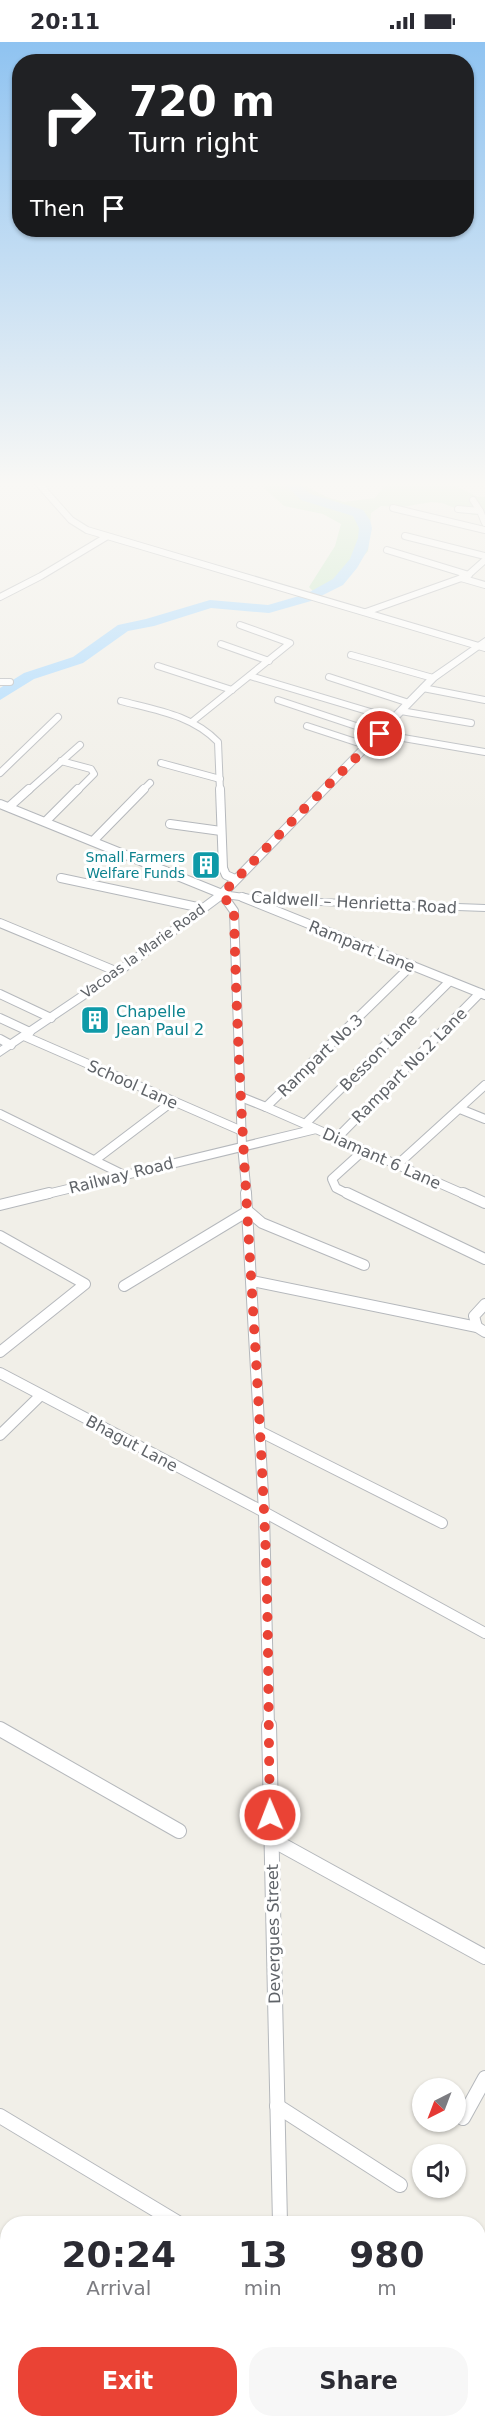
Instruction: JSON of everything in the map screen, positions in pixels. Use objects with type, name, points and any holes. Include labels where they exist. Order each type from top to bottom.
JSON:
[{"type":"main road","name":"Vacoas la Marie Road","points":[[0,1052],[5,1042],[27,1034],[51,1018],[118,972],[222,894],[423,688],[483,645]]},
{"type":"main road","name":"Caldwell – Henrietta Road","points":[[222,894],[266,900],[485,908]]},
{"type":"street","points":[[304,594],[483,645]]},
{"type":"street","points":[[366,612],[416,594]]},
{"type":"street","points":[[193,721],[288,646],[288,641],[240,625]]},
{"type":"street","points":[[221,644],[269,661]]},
{"type":"street","points":[[351,655],[434,678]]},
{"type":"street","points":[[158,666],[232,690]]},
{"type":"street","points":[[250,676],[398,715],[471,723]]},
{"type":"street","points":[[329,677],[409,703]]},
{"type":"street","points":[[0,682],[10,682]]},
{"type":"street","points":[[423,688],[485,700]]},
{"type":"street","points":[[278,700],[380,734],[485,752]]},
{"type":"street","points":[[121,701],[193,721],[213,735],[218,742],[223,868],[226,875],[235,879]]},
{"type":"street","points":[[0,773],[58,717]]},
{"type":"street","points":[[307,726],[368,746]]},
{"type":"street","points":[[9,807],[80,745]]},
{"type":"street","points":[[46,821],[94,774],[91,769],[61,761]]},
{"type":"street","points":[[160,763],[220,779]]},
{"type":"street","points":[[94,840],[150,783]]},
{"type":"street","points":[[0,804],[94,840],[222,894]]},
{"type":"street","points":[[170,824],[221,831]]},
{"type":"street","points":[[62,878],[202,908]]},
{"type":"street","name":"Devergues Street","points":[[222,894],[234,911],[242,1146],[248,1212],[264,1512],[280,2216]]},
{"type":"street","name":"Rampart Lane","points":[[239,896],[482,994]]},
{"type":"street","points":[[0,923],[118,972]]},
{"type":"street","name":"Rampart No.3","points":[[316,1128],[266,1107],[412,965]]},
{"type":"street","name":"Besson Lane","points":[[306,1124],[450,981]]},
{"type":"street","points":[[0,994],[51,1018]]},
{"type":"street","name":"Rampart No.2 Lane","points":[[337,1138],[482,994]]},
{"type":"street","name":"School Lane","points":[[0,1018],[27,1034],[242,1131]]},
{"type":"street","points":[[397,1165],[485,1085]]},
{"type":"street","points":[[241,1096],[266,1107]]},
{"type":"street","points":[[95,1160],[173,1101]]},
{"type":"street","points":[[460,1109],[485,1119]]},
{"type":"street","points":[[0,1114],[122,1174]]},
{"type":"street","name":"Diamant 6 Lane","points":[[242,1146],[316,1128],[485,1203]]},
{"type":"street","name":"Railway Road","points":[[0,1204],[242,1146]]},
{"type":"street","points":[[364,1150],[334,1175],[332,1179],[336,1188],[485,1259]]},
{"type":"street","points":[[124,1286],[248,1212],[262,1223],[364,1265]]},
{"type":"street","points":[[0,1236],[85,1284],[0,1352]]},
{"type":"street","points":[[252,1281],[481,1329]]},
{"type":"street","points":[[481,1329],[474,1316],[485,1304]]},
{"type":"street","name":"Bhagut Lane","points":[[0,1373],[264,1512],[485,1633]]},
{"type":"street","points":[[0,1435],[41,1395]]},
{"type":"street","points":[[260,1431],[442,1523]]},
{"type":"street","points":[[0,1729],[179,1831]]},
{"type":"street","points":[[271,1839],[485,1957]]},
{"type":"street","points":[[466,2113],[485,2078]]},
{"type":"street","points":[[277,2106],[400,2185]]},
{"type":"street","points":[[0,2116],[166,2216]]},
{"type":"waterway","points":[[0,695],[29,676],[78,660],[123,628],[149,623],[210,604],[269,609],[306,598]]},
{"type":"place","name":"Small Farmers Welfare Funds","points":[[206,865]]},
{"type":"place","name":"Chapelle Jean Paul 2","points":[[95,1020]]},
{"type":"route","points":[[270,1815],[264,1512],[248,1212],[242,1146],[234,911],[222,894],[380,734]]}]
